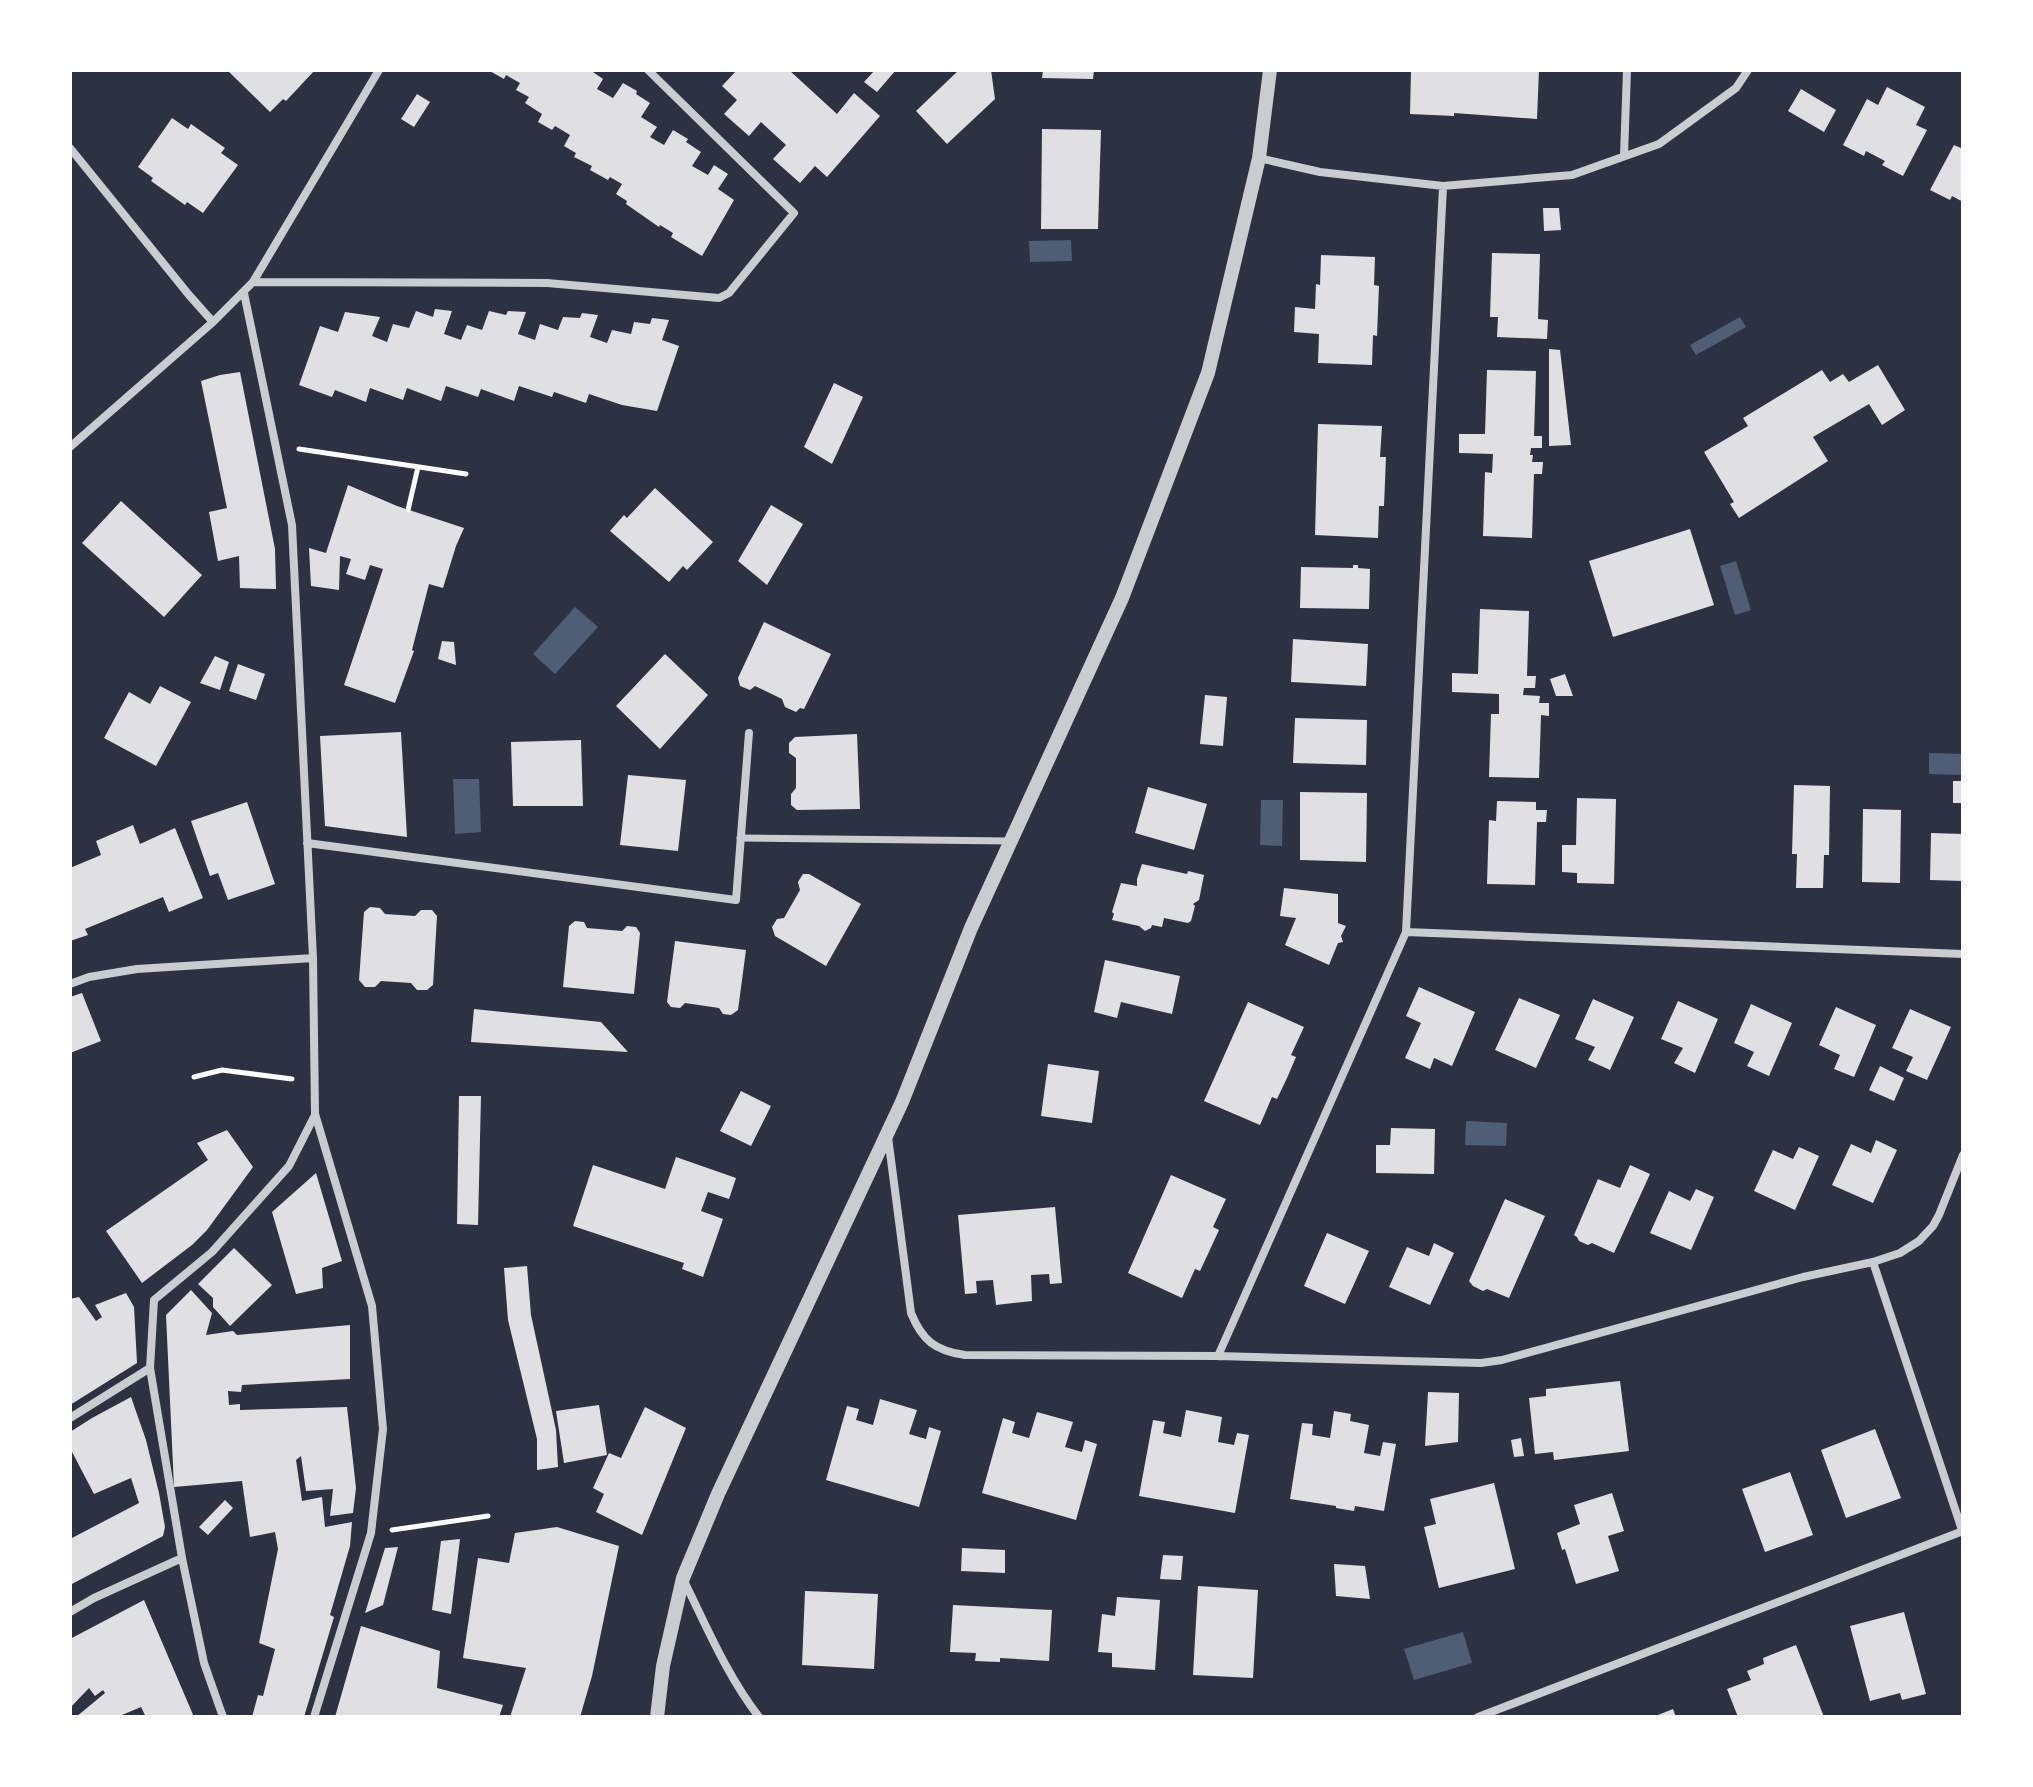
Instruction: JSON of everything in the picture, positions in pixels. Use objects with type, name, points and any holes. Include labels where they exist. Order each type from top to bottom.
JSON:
[{"type":"street","points":[[70,447],[244,293],[379,70]]},
{"type":"street","points":[[253,282],[547,283],[719,298],[729,293],[794,213],[648,70]]},
{"type":"street","points":[[657,1717],[663,1666],[683,1578],[718,1494],[902,1102],[971,928],[1122,598],[1208,373],[1259,158],[1270,70]]},
{"type":"street","points":[[1624,156],[1627,70]]},
{"type":"street","points":[[1259,158],[1320,172],[1443,186],[1572,175],[1659,144],[1736,88],[1748,70]]},
{"type":"street","points":[[70,148],[213,322]]},
{"type":"street","points":[[1218,1356],[1406,932],[1443,186]]},
{"type":"street","points":[[244,293],[292,525],[313,958],[315,1114],[372,1306],[383,1429],[371,1533],[314,1717]]},
{"type":"street","points":[[307,843],[736,900],[749,733]]},
{"type":"street","points":[[740,838],[1010,841]]},
{"type":"street","points":[[1406,932],[1963,954]]},
{"type":"street","points":[[70,984],[89,977],[137,969],[313,958]]},
{"type":"street","points":[[223,1717],[204,1663],[182,1558],[150,1368],[154,1300],[212,1252],[289,1166],[315,1114]]},
{"type":"street","points":[[887,1132],[911,1313],[917,1328],[936,1347],[965,1355],[1218,1356],[1481,1363],[1502,1360],[1803,1277],[1873,1262],[1911,1248],[1927,1234],[1939,1215],[1963,1155]]},
{"type":"street","points":[[1478,1717],[1963,1531],[1873,1262]]},
{"type":"street","points":[[70,1418],[150,1368]]},
{"type":"street","points":[[70,1612],[182,1558]]},
{"type":"street","points":[[683,1578],[717,1647],[759,1717]]},
{"type":"path","points":[[275,445],[466,474]]},
{"type":"path","points":[[408,510],[418,467]]},
{"type":"path","points":[[194,1077],[222,1070],[315,1084]]},
{"type":"path","points":[[371,1533],[488,1516]]},
{"type":"water","points":[[1071,240],[1072,261],[1030,262],[1029,241]]},
{"type":"water","points":[[1740,317],[1746,327],[1696,355],[1690,345]]},
{"type":"water","points":[[1736,561],[1751,610],[1735,615],[1720,566]]},
{"type":"water","points":[[575,607],[598,627],[555,674],[533,654]]},
{"type":"water","points":[[1929,753],[1963,754],[1963,775],[1929,774]]},
{"type":"water","points":[[453,779],[479,779],[481,832],[455,834]]},
{"type":"water","points":[[1261,800],[1283,800],[1282,846],[1260,845]]},
{"type":"water","points":[[1466,1121],[1507,1123],[1506,1146],[1465,1145]]},
{"type":"water","points":[[1463,1632],[1472,1663],[1414,1680],[1404,1649]]},
{"type":"building","points":[[227,70],[315,70],[286,101],[283,99],[270,112]]},
{"type":"building","points":[[488,70],[590,70],[603,79],[597,89],[613,98],[623,83],[637,91],[636,94],[650,103],[641,117],[657,127],[650,137],[664,145],[673,130],[701,152],[692,166],[708,175],[714,165],[728,174],[718,189],[734,200],[702,256],[671,237],[673,233],[626,204],[627,201],[616,194],[622,184],[590,170],[592,166],[574,157],[576,153],[564,146],[570,135],[555,126],[552,130],[538,122],[542,114],[525,103],[529,97],[516,90],[520,83]]},
{"type":"building","points":[[737,70],[789,70],[837,114],[854,93],[880,116],[827,177],[815,166],[800,183],[773,159],[786,145],[761,122],[749,136],[724,114],[737,100],[722,86]]},
{"type":"building","points":[[875,70],[896,70],[877,92],[864,82]]},
{"type":"building","points":[[959,70],[991,70],[995,99],[947,144],[916,111]]},
{"type":"building","points":[[1043,70],[1094,70],[1093,79],[1042,78]]},
{"type":"building","points":[[1411,70],[1539,70],[1537,119],[1454,113],[1454,116],[1410,114]]},
{"type":"building","points":[[1887,87],[1925,107],[1916,125],[1927,130],[1903,176],[1882,165],[1885,161],[1866,151],[1864,156],[1843,145],[1867,99],[1878,105]]},
{"type":"building","points":[[1801,89],[1836,110],[1824,132],[1788,111]]},
{"type":"building","points":[[417,94],[430,102],[414,127],[401,119]]},
{"type":"building","points":[[172,118],[188,129],[191,124],[225,148],[221,153],[238,165],[203,213],[187,202],[185,205],[151,181],[153,178],[138,167]]},
{"type":"building","points":[[1042,129],[1101,130],[1098,229],[1041,229]]},
{"type":"building","points":[[1954,145],[1963,149],[1963,202],[1952,196],[1950,200],[1930,190]]},
{"type":"building","points":[[1543,208],[1559,208],[1561,230],[1544,231]]},
{"type":"building","points":[[1492,253],[1540,254],[1538,319],[1548,320],[1547,339],[1497,337],[1498,317],[1490,317]]},
{"type":"building","points":[[1321,255],[1375,257],[1374,285],[1379,286],[1377,336],[1373,335],[1372,365],[1318,363],[1319,334],[1294,332],[1295,307],[1315,309]]},
{"type":"building","points":[[435,309],[452,311],[444,334],[461,340],[467,325],[482,330],[489,311],[506,315],[508,311],[526,312],[518,334],[535,340],[540,324],[558,330],[563,317],[580,318],[582,313],[598,315],[590,337],[607,343],[612,330],[631,334],[634,322],[650,324],[652,318],[669,320],[662,340],[679,346],[657,411],[622,405],[589,394],[586,403],[554,392],[552,397],[519,386],[514,401],[481,389],[478,397],[446,386],[441,401],[407,388],[403,400],[370,388],[366,402],[335,390],[332,397],[299,385],[320,326],[338,332],[345,312],[380,317],[372,336],[387,342],[393,324],[409,328],[416,311],[433,317]]},
{"type":"building","points":[[1549,349],[1560,350],[1571,445],[1549,446]]},
{"type":"building","points":[[1878,365],[1905,410],[1882,425],[1869,404],[1813,437],[1828,461],[1739,518],[1730,504],[1734,502],[1704,452],[1748,426],[1743,418],[1822,370],[1830,382],[1843,374],[1849,382]]},
{"type":"building","points":[[1487,370],[1536,371],[1534,436],[1542,436],[1542,448],[1531,448],[1530,455],[1533,455],[1532,462],[1543,462],[1542,474],[1534,474],[1532,538],[1483,536],[1485,472],[1492,473],[1493,454],[1459,453],[1459,434],[1485,434]]},
{"type":"building","points":[[240,372],[275,549],[276,589],[240,588],[239,556],[218,561],[209,512],[227,508],[201,381]]},
{"type":"building","points":[[834,383],[863,397],[832,464],[804,447]]},
{"type":"building","points":[[1318,424],[1382,426],[1380,457],[1386,457],[1384,506],[1379,506],[1378,538],[1315,535]]},
{"type":"building","points":[[348,485],[397,506],[464,528],[443,588],[429,584],[414,651],[395,703],[344,685],[383,569],[370,565],[365,580],[346,574],[351,559],[340,556],[339,590],[311,586],[309,548],[326,553]]},
{"type":"building","points":[[655,488],[713,542],[687,570],[683,566],[669,582],[610,531]]},
{"type":"building","points":[[121,501],[202,575],[164,617],[82,543]]},
{"type":"building","points":[[771,505],[803,524],[767,585],[738,561]]},
{"type":"building","points":[[1690,529],[1714,605],[1613,637],[1589,561]]},
{"type":"building","points":[[1353,565],[1370,569],[1369,609],[1300,608],[1301,567],[1353,568]]},
{"type":"building","points":[[1480,609],[1529,611],[1527,676],[1536,676],[1535,688],[1524,688],[1523,695],[1540,696],[1539,703],[1549,703],[1549,716],[1541,715],[1539,778],[1489,777],[1491,714],[1499,714],[1499,694],[1452,692],[1452,673],[1478,674]]},
{"type":"building","points":[[764,622],[831,654],[804,709],[796,712],[785,707],[782,699],[755,686],[750,690],[740,686],[738,678]]},
{"type":"building","points":[[1293,639],[1368,644],[1366,686],[1291,682]]},
{"type":"building","points":[[442,641],[454,642],[456,665],[438,659]]},
{"type":"building","points":[[665,654],[708,695],[660,749],[616,706]]},
{"type":"building","points":[[215,656],[229,662],[220,690],[200,683]]},
{"type":"building","points":[[238,664],[265,674],[256,700],[229,691]]},
{"type":"building","points":[[1565,674],[1573,696],[1556,696],[1550,679]]},
{"type":"building","points":[[160,686],[191,702],[156,766],[104,738],[129,692],[150,704]]},
{"type":"building","points":[[1205,695],[1227,697],[1223,746],[1200,744]]},
{"type":"building","points":[[1295,718],[1367,720],[1366,765],[1293,763]]},
{"type":"building","points":[[401,732],[407,837],[325,826],[320,736]]},
{"type":"building","points":[[857,734],[860,809],[797,810],[791,805],[791,794],[796,788],[796,758],[789,753],[789,743],[795,737]]},
{"type":"building","points":[[581,740],[583,806],[513,806],[511,742]]},
{"type":"building","points":[[628,775],[686,780],[678,851],[620,845]]},
{"type":"building","points":[[1953,781],[1963,781],[1963,803],[1953,803]]},
{"type":"building","points":[[1794,785],[1830,786],[1829,855],[1824,855],[1823,888],[1796,888],[1797,854],[1792,854]]},
{"type":"building","points":[[1148,787],[1207,804],[1194,850],[1135,833]]},
{"type":"building","points":[[1300,792],[1367,793],[1366,862],[1300,860]]},
{"type":"building","points":[[1577,798],[1616,799],[1614,884],[1577,883],[1577,873],[1562,872],[1562,845],[1576,845]]},
{"type":"building","points":[[1497,801],[1536,802],[1536,810],[1547,810],[1546,822],[1537,822],[1535,885],[1487,884],[1489,820],[1496,821]]},
{"type":"building","points":[[247,802],[275,884],[228,900],[218,873],[210,876],[191,821]]},
{"type":"building","points":[[1863,809],[1901,810],[1900,883],[1862,882]]},
{"type":"building","points":[[133,825],[140,844],[175,828],[203,898],[169,912],[163,897],[85,929],[88,935],[70,941],[70,868],[101,855],[96,841]]},
{"type":"building","points":[[1931,833],[1963,834],[1963,881],[1930,880]]},
{"type":"building","points":[[1142,864],[1204,875],[1199,900],[1193,904],[1191,921],[1164,918],[1162,927],[1152,925],[1145,931],[1139,926],[1112,920],[1121,883],[1137,886]]},
{"type":"building","points":[[803,874],[809,874],[861,904],[826,966],[775,936],[772,927],[777,919],[784,918],[800,890],[798,882]]},
{"type":"building","points":[[1284,888],[1338,894],[1338,923],[1346,926],[1341,936],[1343,942],[1338,943],[1329,965],[1285,945],[1296,918],[1280,916]]},
{"type":"building","points":[[370,907],[380,908],[385,914],[415,916],[421,910],[432,910],[437,916],[433,985],[427,990],[417,990],[411,983],[381,981],[375,987],[365,987],[359,980],[364,912]]},
{"type":"building","points":[[575,921],[584,922],[587,928],[622,931],[627,926],[636,927],[640,933],[634,994],[563,987],[569,926]]},
{"type":"building","points":[[675,941],[746,950],[738,1010],[731,1015],[723,1014],[719,1008],[685,1003],[680,1008],[671,1007],[667,1002]]},
{"type":"building","points":[[1105,960],[1180,976],[1172,1014],[1121,1002],[1117,1018],[1094,1012]]},
{"type":"building","points":[[1419,987],[1475,1012],[1452,1066],[1434,1058],[1430,1069],[1405,1058],[1421,1023],[1406,1016]]},
{"type":"building","points":[[82,993],[101,1041],[70,1053],[70,997]]},
{"type":"building","points":[[1519,998],[1560,1015],[1536,1068],[1495,1050]]},
{"type":"building","points":[[1593,999],[1634,1017],[1610,1070],[1588,1060],[1595,1047],[1575,1039]]},
{"type":"building","points":[[1678,1001],[1718,1019],[1695,1073],[1674,1063],[1683,1048],[1661,1039]]},
{"type":"building","points":[[1248,1002],[1304,1027],[1291,1055],[1296,1057],[1287,1078],[1277,1099],[1272,1097],[1260,1125],[1204,1101]]},
{"type":"building","points":[[1751,1004],[1792,1023],[1769,1076],[1747,1066],[1754,1052],[1734,1043]]},
{"type":"building","points":[[1836,1007],[1876,1025],[1854,1077],[1834,1069],[1840,1055],[1819,1045]]},
{"type":"building","points":[[474,1009],[601,1022],[628,1052],[471,1042]]},
{"type":"building","points":[[1910,1009],[1951,1027],[1927,1080],[1906,1071],[1913,1057],[1892,1048]]},
{"type":"building","points":[[1048,1064],[1099,1071],[1092,1123],[1041,1116]]},
{"type":"building","points":[[1880,1066],[1904,1078],[1894,1101],[1869,1090]]},
{"type":"building","points":[[741,1091],[771,1106],[751,1146],[720,1131]]},
{"type":"building","points":[[459,1096],[481,1096],[478,1225],[457,1224]]},
{"type":"building","points":[[1391,1128],[1435,1129],[1434,1174],[1376,1173],[1376,1145],[1390,1145]]},
{"type":"building","points":[[227,1130],[253,1167],[207,1230],[142,1283],[106,1231],[208,1160],[197,1143]]},
{"type":"building","points":[[1876,1140],[1897,1150],[1873,1203],[1832,1185],[1851,1144],[1871,1153]]},
{"type":"building","points":[[1799,1147],[1819,1156],[1795,1210],[1754,1191],[1773,1150],[1793,1159]]},
{"type":"building","points":[[676,1157],[736,1178],[729,1199],[708,1192],[701,1211],[723,1219],[703,1277],[682,1269],[684,1263],[573,1226],[593,1165],[665,1189]]},
{"type":"building","points":[[1630,1165],[1650,1174],[1614,1253],[1579,1241],[1574,1235],[1598,1179],[1620,1188]]},
{"type":"building","points":[[316,1173],[342,1261],[322,1268],[323,1288],[296,1294],[272,1212]]},
{"type":"building","points":[[1171,1175],[1226,1199],[1213,1227],[1219,1230],[1200,1271],[1195,1269],[1182,1298],[1128,1273]]},
{"type":"building","points":[[1696,1189],[1714,1197],[1691,1250],[1650,1233],[1669,1191],[1690,1201]]},
{"type":"building","points":[[1505,1199],[1545,1216],[1509,1298],[1487,1289],[1483,1291],[1469,1281]]},
{"type":"building","points":[[1055,1207],[1062,1283],[1050,1284],[1049,1274],[1031,1275],[1032,1301],[996,1305],[993,1280],[976,1281],[977,1293],[965,1294],[958,1215]]},
{"type":"building","points":[[1327,1233],[1369,1251],[1345,1304],[1304,1286]]},
{"type":"building","points":[[1434,1243],[1454,1253],[1430,1305],[1389,1287],[1407,1247],[1429,1256]]},
{"type":"building","points":[[234,1248],[272,1285],[230,1326],[213,1307],[213,1298],[198,1284]]},
{"type":"building","points":[[527,1266],[531,1315],[556,1430],[558,1467],[537,1470],[537,1439],[508,1320],[504,1268]]},
{"type":"building","points":[[191,1290],[212,1313],[206,1335],[350,1325],[350,1379],[242,1385],[241,1392],[228,1391],[229,1405],[240,1404],[240,1410],[347,1407],[356,1488],[353,1513],[330,1516],[333,1489],[306,1491],[301,1456],[296,1460],[302,1501],[322,1497],[325,1527],[352,1522],[350,1546],[330,1615],[334,1617],[304,1717],[252,1717],[258,1695],[263,1696],[275,1649],[259,1643],[278,1549],[275,1532],[250,1537],[242,1481],[174,1487],[166,1315]]},
{"type":"building","points":[[126,1293],[134,1307],[137,1363],[70,1405],[70,1299],[79,1297],[96,1321],[102,1317],[95,1305]]},
{"type":"building","points":[[1620,1381],[1629,1451],[1554,1460],[1553,1452],[1535,1454],[1529,1398],[1546,1396],[1546,1389]]},
{"type":"building","points":[[1428,1392],[1459,1393],[1458,1442],[1425,1446]]},
{"type":"building","points":[[131,1397],[159,1493],[165,1527],[163,1536],[70,1585],[70,1539],[139,1503],[131,1478],[94,1494],[70,1448],[70,1432]]},
{"type":"building","points":[[880,1399],[917,1410],[909,1434],[926,1439],[929,1427],[941,1431],[919,1507],[826,1480],[847,1406],[859,1409],[856,1420],[873,1425]]},
{"type":"building","points":[[599,1405],[607,1455],[564,1463],[556,1411]]},
{"type":"building","points":[[645,1407],[686,1428],[642,1535],[596,1512],[604,1494],[593,1488],[609,1453],[621,1458]]},
{"type":"building","points":[[1186,1410],[1222,1417],[1218,1442],[1234,1445],[1237,1433],[1249,1435],[1235,1513],[1139,1496],[1153,1420],[1165,1422],[1163,1433],[1181,1437]]},
{"type":"building","points":[[1334,1411],[1351,1414],[1350,1421],[1369,1425],[1364,1453],[1380,1456],[1383,1442],[1396,1444],[1384,1511],[1355,1506],[1354,1511],[1290,1499],[1302,1423],[1313,1424],[1312,1435],[1330,1438]]},
{"type":"building","points":[[1037,1412],[1073,1422],[1065,1447],[1082,1452],[1085,1440],[1097,1444],[1076,1520],[982,1493],[1003,1418],[1015,1422],[1012,1433],[1029,1438]]},
{"type":"building","points":[[1875,1429],[1901,1498],[1846,1518],[1821,1450]]},
{"type":"building","points":[[1521,1438],[1524,1456],[1514,1457],[1511,1440]]},
{"type":"building","points":[[1790,1472],[1813,1535],[1765,1552],[1742,1489]]},
{"type":"building","points":[[1494,1483],[1515,1569],[1439,1588],[1424,1527],[1436,1524],[1430,1499]]},
{"type":"building","points":[[1612,1493],[1624,1531],[1608,1536],[1619,1571],[1576,1584],[1557,1533],[1580,1524],[1574,1505]]},
{"type":"building","points":[[225,1500],[233,1508],[208,1535],[199,1527]]},
{"type":"building","points":[[557,1527],[619,1546],[592,1676],[580,1717],[510,1717],[526,1668],[463,1658],[478,1558],[509,1563],[515,1533]]},
{"type":"building","points":[[460,1539],[451,1614],[432,1610],[441,1541]]},
{"type":"building","points":[[398,1547],[383,1605],[365,1613],[385,1548]]},
{"type":"building","points":[[962,1548],[1005,1550],[1005,1573],[961,1571]]},
{"type":"building","points":[[1163,1555],[1183,1556],[1181,1580],[1160,1579]]},
{"type":"building","points":[[1334,1564],[1365,1566],[1370,1599],[1336,1596]]},
{"type":"building","points":[[1198,1586],[1258,1590],[1253,1678],[1193,1675]]},
{"type":"building","points":[[805,1591],[878,1594],[874,1669],[802,1665]]},
{"type":"building","points":[[1117,1597],[1160,1600],[1155,1670],[1112,1667],[1112,1653],[1098,1652],[1102,1614],[1115,1616]]},
{"type":"building","points":[[144,1600],[194,1717],[146,1717],[141,1707],[122,1715],[124,1717],[76,1717],[105,1693],[103,1690],[95,1696],[89,1688],[70,1708],[70,1639]]},
{"type":"building","points":[[953,1605],[1052,1610],[1049,1661],[1000,1658],[1000,1662],[975,1661],[976,1653],[950,1652]]},
{"type":"building","points":[[1904,1612],[1926,1694],[1902,1700],[1900,1693],[1870,1701],[1850,1626]]},
{"type":"building","points":[[361,1626],[440,1651],[437,1688],[503,1705],[499,1717],[335,1717]]},
{"type":"building","points":[[1796,1645],[1824,1717],[1738,1717],[1727,1689],[1751,1680],[1747,1671],[1764,1664],[1763,1658]]},
{"type":"building","points":[[1673,1709],[1676,1717],[1653,1717]]}]
